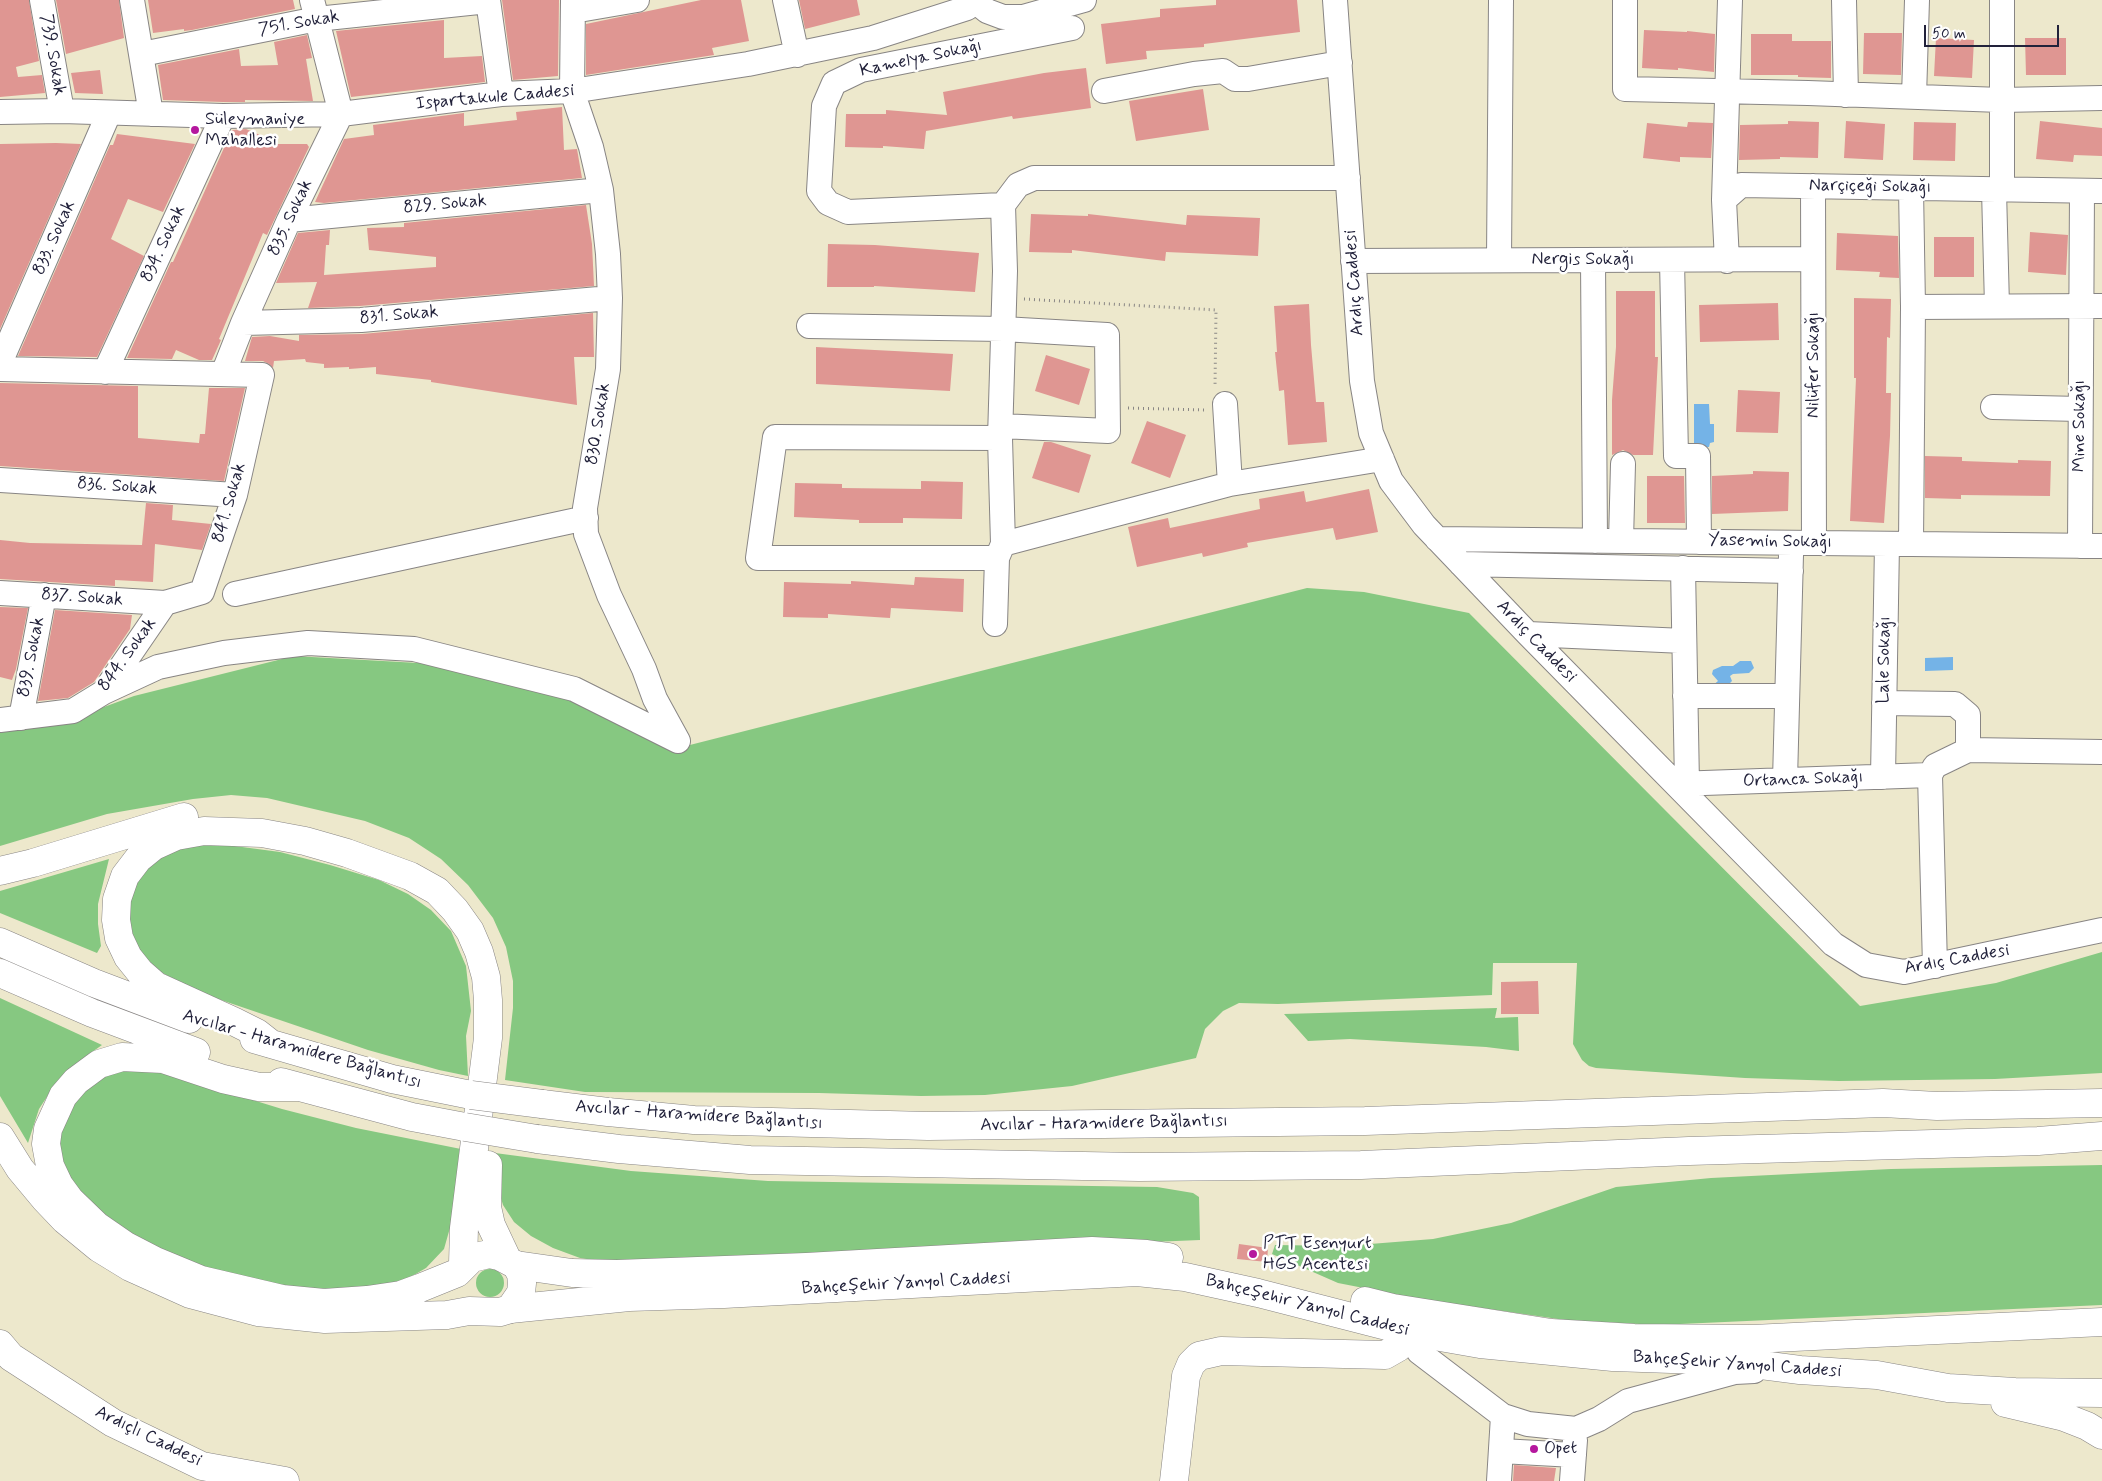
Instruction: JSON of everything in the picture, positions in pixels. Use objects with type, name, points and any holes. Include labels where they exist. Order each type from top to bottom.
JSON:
[{"type":"main road","points":[[0,870],[33,864],[188,816],[218,813],[266,818],[348,835],[432,868],[458,889],[478,916],[495,948],[500,970],[503,1024],[487,1186],[488,1207],[491,1225],[522,1283],[521,1293],[510,1309],[500,1312],[469,1311],[447,1315],[325,1319],[258,1312],[190,1294],[130,1267],[100,1248],[65,1220],[20,1169],[0,1137]]},
{"type":"main road","points":[[271,1044],[257,1033],[156,986],[140,972],[128,957],[119,938],[116,920],[117,899],[125,876],[138,859],[154,846],[176,836],[204,831],[262,833],[305,841],[347,853],[410,876],[436,891],[455,910],[470,931],[486,976],[488,1038],[460,1268],[456,1282],[459,1293],[469,1311]]},
{"type":"main road","name":"Avcılar - Haramidere Bağlantısı","points":[[0,942],[130,997],[199,1022],[392,1079],[471,1095],[608,1112],[694,1120],[928,1126],[1365,1121],[1883,1103]]},
{"type":"main road","name":"Avcılar - Haramidere Bağlantısı","points":[[0,973],[137,1030],[253,1074],[412,1117],[537,1139],[619,1149],[750,1160],[1139,1167],[1361,1166],[1689,1151],[2038,1141]]},
{"type":"main road","points":[[299,1087],[259,1087],[223,1079],[163,1059],[122,1056],[98,1064],[76,1081],[63,1096],[48,1129],[46,1144],[50,1166],[59,1185],[70,1200],[97,1226],[126,1246],[179,1272],[231,1288],[290,1300],[324,1302],[367,1300],[401,1295],[460,1268],[472,1258],[489,1254],[512,1262]]},
{"type":"main road","points":[[1883,1103],[1955,1093],[2102,1085]]},
{"type":"main road","points":[[1883,1103],[1937,1106],[2102,1103]]},
{"type":"main road","points":[[2038,1141],[2102,1136]]},
{"type":"main road","points":[[2038,1141],[2102,1143]]},
{"type":"main road","name":"Bahçeşehir Yanyol Caddesi","points":[[512,1262],[572,1273],[617,1274],[806,1267],[1092,1251],[1147,1254],[1197,1262],[1393,1308],[1551,1333],[1634,1338],[1753,1339],[2102,1322]]},
{"type":"main road","name":"Bahçeşehir Yanyol Caddesi","points":[[510,1309],[629,1297],[724,1294],[1137,1272],[1194,1279],[1258,1292],[1406,1331],[1480,1344],[1535,1351],[1730,1361],[1800,1370],[1877,1375],[1948,1388],[2015,1392],[2102,1393]]},
{"type":"main road","points":[[1290,1351],[1344,1341],[1350,1334],[1349,1316]]},
{"type":"main road","points":[[1174,1481],[1186,1376],[1191,1364],[1199,1356],[1221,1351],[1290,1351],[1385,1355],[1399,1347],[1406,1331]]},
{"type":"main road","name":"Ardıçlı Caddesi","points":[[0,1344],[11,1357],[112,1423],[202,1466],[285,1481]]},
{"type":"main road","points":[[1948,1388],[2064,1417],[2087,1426],[2102,1435]]},
{"type":"street","name":"739. Sokak","points":[[42,0],[62,111]]},
{"type":"street","points":[[132,0],[151,114]]},
{"type":"street","points":[[573,6],[637,0]]},
{"type":"street","points":[[785,0],[797,55]]},
{"type":"street","points":[[977,1],[987,11],[1003,17],[1023,17],[1043,6],[1084,0]]},
{"type":"street","name":"Ardıç Caddesi","points":[[1335,0],[1362,381],[1371,433],[1391,481],[1424,525],[1528,634],[1681,784],[1833,944],[1866,965],[1904,972],[2102,930]]},
{"type":"street","points":[[1499,260],[1501,0]]},
{"type":"street","points":[[1624,0],[1625,89],[2002,100],[2102,98]]},
{"type":"street","points":[[1727,261],[1724,200],[1730,0]]},
{"type":"street","points":[[1844,0],[1846,94]]},
{"type":"street","points":[[1914,97],[1917,0]]},
{"type":"street","points":[[1997,306],[1998,190],[2002,100],[2002,0]]},
{"type":"street","points":[[488,1],[501,94]]},
{"type":"street","name":"751. Sokak","points":[[142,54],[315,10],[488,1]]},
{"type":"street","name":"Ispartakule Caddesi","points":[[0,112],[62,111],[223,116],[341,114],[501,94],[572,91],[619,85],[797,55],[873,38],[935,9],[967,8],[977,1]]},
{"type":"street","name":"830. Sokak","points":[[104,692],[158,668],[224,652],[308,643],[414,649],[574,689],[678,741],[654,699],[644,669],[609,595],[586,534],[587,499],[608,369],[610,298],[608,254],[600,190],[591,147],[572,91],[573,6]]},
{"type":"street","points":[[315,10],[341,114]]},
{"type":"street","name":"Kamelya Sokağı","points":[[1003,205],[848,212],[828,203],[819,191],[824,106],[834,83],[861,70],[1072,28]]},
{"type":"street","points":[[1104,92],[1194,74],[1223,71],[1235,79],[1248,79],[1340,63]]},
{"type":"street","name":"833. Sokak","points":[[0,363],[109,113]]},
{"type":"street","name":"835. Sokak","points":[[243,323],[289,220],[341,114]]},
{"type":"street","name":"834. Sokak","points":[[106,372],[223,116]]},
{"type":"street","points":[[995,624],[1000,551],[1004,329],[1003,205],[1018,185],[1034,178],[1348,178]]},
{"type":"street","name":"Narçiçeği Sokağı","points":[[1724,200],[1741,185],[2092,191],[2091,306]]},
{"type":"street","name":"Nilüfer Sokağı","points":[[1813,186],[1814,543]]},
{"type":"street","points":[[1910,544],[1913,306],[1911,188]]},
{"type":"street","name":"829. Sokak","points":[[289,220],[600,190]]},
{"type":"street","name":"Nergis Sokağı","points":[[1354,261],[1727,261],[1813,259]]},
{"type":"street","points":[[1593,260],[1595,540]]},
{"type":"street","points":[[1672,260],[1676,456],[1698,456],[1699,542]]},
{"type":"street","name":"831. Sokak","points":[[243,323],[361,320],[610,298]]},
{"type":"street","points":[[1913,306],[2091,306]]},
{"type":"street","name":"Mine Sokağı","points":[[2091,306],[2080,409],[2091,546]]},
{"type":"street","points":[[0,369],[223,374],[243,323]]},
{"type":"street","points":[[809,326],[1004,329],[1107,334],[1108,431],[775,438],[758,558],[1000,551],[1230,484],[1382,459]]},
{"type":"street","name":"841. Sokak","points":[[165,603],[202,592],[235,494],[262,375],[223,374]]},
{"type":"street","points":[[1218,403],[1230,484]]},
{"type":"street","points":[[1993,407],[2080,409]]},
{"type":"street","points":[[1621,541],[1623,464]]},
{"type":"street","name":"836. Sokak","points":[[0,480],[235,494]]},
{"type":"street","points":[[235,594],[586,518]]},
{"type":"street","name":"Yasemin Sokağı","points":[[1437,539],[2091,546]]},
{"type":"street","points":[[1785,780],[1791,543]]},
{"type":"street","name":"Lale Sokağı","points":[[1883,777],[1887,544]]},
{"type":"street","name":"Yasemin Sokağı","points":[[1461,564],[1791,571]]},
{"type":"street","points":[[1681,784],[1685,696],[1683,568]]},
{"type":"street","name":"837. Sokak","points":[[0,593],[165,603]]},
{"type":"street","name":"839. Sokak","points":[[10,719],[44,595]]},
{"type":"street","name":"844. Sokak","points":[[10,719],[73,711],[104,692],[135,650],[165,603]]},
{"type":"street","points":[[1528,634],[1684,642]]},
{"type":"street","points":[[1685,696],[1787,696]]},
{"type":"street","points":[[1884,704],[1955,704],[1968,715],[1968,750]]},
{"type":"street","points":[[1934,966],[1930,775],[1934,766],[1968,750],[2102,752]]},
{"type":"street","name":"Ortanca Sokağı","points":[[1681,784],[1930,775]]},
{"type":"street","points":[[1406,1331],[1419,1352],[1503,1416],[1528,1424],[1576,1429],[1598,1419],[1628,1401],[1691,1382],[1734,1372],[1800,1370]]},
{"type":"street","points":[[1499,1481],[1503,1416]]},
{"type":"street","points":[[1572,1481],[1576,1429]]},
{"type":"street","points":[[1501,1451],[1574,1455]]},
{"type":"path","points":[[1004,298],[1216,310],[1218,403],[1108,408]]},
{"type":"green space","points":[[1307,588],[1364,592],[1469,613],[1860,1006],[1996,983],[2102,952],[2102,1073],[1995,1079],[1839,1081],[1745,1078],[1596,1068],[1589,1066],[1582,1060],[1573,1044],[1577,963],[1493,963],[1492,995],[1278,1004],[1239,1003],[1223,1011],[1205,1029],[1196,1058],[1072,1086],[985,1095],[921,1096],[819,1093],[585,1092],[505,1080],[513,1008],[513,981],[506,947],[493,918],[468,885],[441,859],[409,838],[365,821],[267,798],[231,795],[193,799],[107,814],[0,846],[0,730],[13,731],[60,723],[134,696],[294,656],[436,664],[564,698],[643,734],[682,747]]},
{"type":"green space","points":[[193,844],[227,845],[280,852],[330,865],[379,880],[408,894],[431,910],[451,931],[466,966],[471,1011],[466,1036],[468,1076],[368,1050],[224,1001],[185,987],[150,965],[134,947],[127,922],[131,897],[139,877],[168,848]]},
{"type":"green space","points":[[109,859],[98,904],[101,946],[97,953],[0,913],[0,891]]},
{"type":"green space","points":[[0,998],[102,1045],[78,1062],[56,1083],[39,1109],[28,1143],[0,1096]]},
{"type":"green space","points":[[1497,1008],[1495,1018],[1518,1017],[1519,1051],[1486,1047],[1350,1039],[1308,1041],[1284,1014]]},
{"type":"green space","points":[[139,1065],[282,1109],[356,1128],[466,1150],[457,1203],[444,1249],[426,1268],[407,1279],[353,1292],[296,1292],[182,1267],[97,1215],[60,1164],[59,1135],[65,1112],[93,1079]]},
{"type":"green space","points":[[495,1153],[631,1171],[768,1181],[1157,1187],[1193,1193],[1199,1197],[1200,1240],[620,1264],[580,1258],[553,1248],[531,1236],[514,1222],[503,1205],[498,1188]]},
{"type":"green space","points":[[2102,1165],[2102,1305],[1658,1325],[1565,1320],[1420,1299],[1338,1283],[1272,1254],[1275,1245],[1345,1246],[1433,1239],[1511,1223],[1616,1187],[1711,1178],[1891,1169]]},
{"type":"green space","points":[[490,1269],[500,1273],[504,1283],[500,1293],[490,1297],[480,1293],[476,1283],[480,1273]]},
{"type":"water","points":[[1694,404],[1709,404],[1710,424],[1714,424],[1714,442],[1710,443],[1709,447],[1694,447]]},
{"type":"water","points":[[1953,657],[1953,670],[1925,671],[1925,658]]},
{"type":"water","points":[[1740,661],[1751,661],[1754,668],[1749,673],[1733,674],[1730,676],[1732,681],[1727,686],[1712,686],[1718,681],[1712,674],[1713,670],[1722,666],[1733,666]]},
{"type":"building","points":[[0,0],[29,0],[39,61],[16,67],[18,77],[42,75],[45,93],[0,97]]},
{"type":"building","points":[[56,0],[119,0],[124,38],[66,54]]},
{"type":"building","points":[[148,0],[293,0],[295,9],[192,30],[184,31],[184,29],[153,33]]},
{"type":"building","points":[[502,0],[559,0],[558,76],[513,80]]},
{"type":"building","points":[[701,0],[741,0],[749,41],[712,48],[714,55],[586,75],[586,24]]},
{"type":"building","points":[[799,0],[857,0],[860,15],[805,29]]},
{"type":"building","points":[[1216,0],[1297,0],[1300,32],[1204,44],[1204,47],[1146,51],[1147,59],[1106,64],[1101,24],[1160,17],[1160,9],[1216,5]]},
{"type":"building","points":[[444,20],[444,58],[482,56],[485,82],[351,97],[336,31]]},
{"type":"building","points":[[1644,30],[1715,34],[1714,72],[1678,68],[1678,70],[1642,68]]},
{"type":"building","points":[[1864,33],[1902,33],[1901,75],[1863,74]]},
{"type":"building","points":[[1751,34],[1792,34],[1792,41],[1831,41],[1831,78],[1798,77],[1798,75],[1751,75]]},
{"type":"building","points":[[307,35],[312,58],[306,59],[313,101],[245,100],[245,102],[223,102],[163,100],[158,65],[239,49],[241,66],[278,65],[274,42]]},
{"type":"building","points":[[1936,38],[1974,40],[1972,78],[1934,76]]},
{"type":"building","points":[[2025,38],[2066,38],[2066,75],[2026,75]]},
{"type":"building","points":[[1086,68],[1091,108],[1013,119],[1012,116],[926,131],[924,149],[883,146],[883,148],[845,147],[846,114],[886,114],[886,110],[947,115],[943,92],[1044,73]]},
{"type":"building","points":[[100,70],[103,94],[75,93],[71,73]]},
{"type":"building","points":[[1203,89],[1209,130],[1136,141],[1129,101]]},
{"type":"building","points":[[562,107],[564,150],[577,149],[582,178],[324,203],[315,202],[344,139],[374,135],[373,125],[464,113],[464,126],[517,120],[516,112]]},
{"type":"building","points":[[1788,121],[1819,122],[1818,158],[1780,157],[1780,159],[1739,160],[1740,125],[1788,124]]},
{"type":"building","points":[[1846,121],[1885,124],[1883,160],[1844,158]]},
{"type":"building","points":[[2040,121],[2102,128],[2102,156],[2074,155],[2073,162],[2036,159]]},
{"type":"building","points":[[1688,122],[1713,123],[1711,158],[1680,157],[1680,162],[1643,158],[1647,123],[1687,127]]},
{"type":"building","points":[[1914,122],[1956,123],[1955,161],[1913,160]]},
{"type":"building","points":[[246,129],[260,135],[255,144],[307,144],[309,147],[267,235],[263,233],[212,360],[199,360],[176,350],[172,359],[127,358],[171,262],[173,262],[232,130]]},
{"type":"building","points":[[117,134],[195,144],[163,212],[128,199],[111,239],[144,256],[97,357],[18,356],[110,145],[113,145]]},
{"type":"building","points":[[0,144],[81,144],[0,329]]},
{"type":"building","points":[[586,205],[592,244],[594,286],[360,306],[308,308],[317,282],[276,283],[298,233],[330,230],[329,245],[326,245],[324,275],[436,267],[436,257],[369,250],[367,228],[404,227],[404,223]]},
{"type":"building","points":[[1031,214],[1088,216],[1088,214],[1186,225],[1187,215],[1260,218],[1258,256],[1166,252],[1165,261],[1072,250],[1072,253],[1029,252]]},
{"type":"building","points":[[2030,232],[2068,235],[2066,275],[2028,272]]},
{"type":"building","points":[[1837,233],[1898,236],[1899,278],[1879,277],[1880,272],[1836,270]]},
{"type":"building","points":[[1934,237],[1974,237],[1974,277],[1934,277]]},
{"type":"building","points":[[828,244],[875,245],[979,253],[975,292],[874,286],[827,287]]},
{"type":"building","points":[[1616,291],[1655,291],[1655,357],[1658,357],[1653,455],[1633,455],[1623,450],[1612,455]]},
{"type":"building","points":[[1854,298],[1891,299],[1890,338],[1887,337],[1886,393],[1891,393],[1890,436],[1884,523],[1850,521],[1856,378],[1854,378]]},
{"type":"building","points":[[1778,303],[1779,340],[1700,342],[1699,305]]},
{"type":"building","points":[[1309,304],[1316,402],[1324,402],[1327,442],[1288,445],[1284,390],[1279,391],[1275,352],[1277,352],[1274,306]]},
{"type":"building","points":[[593,313],[594,357],[574,357],[577,405],[431,382],[431,380],[376,374],[376,367],[324,368],[324,364],[306,362],[305,359],[274,361],[273,368],[263,361],[245,361],[252,337],[270,336],[299,341],[299,335],[362,334]]},
{"type":"building","points":[[816,347],[953,354],[950,391],[816,384]]},
{"type":"building","points":[[1046,355],[1090,369],[1079,405],[1035,391]]},
{"type":"building","points":[[0,383],[138,386],[138,438],[199,443],[200,434],[205,434],[209,388],[245,388],[224,481],[0,466]]},
{"type":"building","points":[[1738,390],[1780,392],[1778,433],[1736,432]]},
{"type":"building","points":[[1147,421],[1186,435],[1170,478],[1131,463]]},
{"type":"building","points":[[1044,442],[1051,442],[1091,455],[1079,493],[1032,478]]},
{"type":"building","points":[[1925,456],[1962,457],[1962,461],[2018,463],[2018,460],[2051,461],[2050,496],[1961,495],[1961,499],[1925,498]]},
{"type":"building","points":[[1753,471],[1789,472],[1788,511],[1712,514],[1712,476],[1753,474]]},
{"type":"building","points":[[1647,476],[1684,476],[1685,523],[1647,523]]},
{"type":"building","points":[[921,481],[963,482],[962,519],[903,518],[903,523],[859,523],[859,520],[794,517],[795,483],[842,484],[842,488],[921,489]]},
{"type":"building","points":[[1369,489],[1378,532],[1336,540],[1333,528],[1247,543],[1248,547],[1203,557],[1202,553],[1137,567],[1128,527],[1168,518],[1170,528],[1260,509],[1259,499],[1304,491],[1306,502]]},
{"type":"building","points":[[146,503],[173,505],[172,520],[211,524],[202,550],[155,544],[153,582],[115,580],[115,586],[0,579],[0,540],[30,543],[142,545]]},
{"type":"building","points":[[915,577],[964,579],[963,612],[891,608],[890,618],[828,614],[828,618],[783,617],[784,582],[851,584],[851,581],[914,585]]},
{"type":"building","points":[[0,607],[28,608],[16,669],[12,680],[0,677]]},
{"type":"building","points":[[55,610],[132,615],[130,629],[94,682],[68,698],[38,701]]},
{"type":"building","points":[[1538,981],[1539,1014],[1501,1014],[1501,982]]},
{"type":"building","name":"PTT Esenyurt HGS Acentesi","points":[[1239,1244],[1268,1248],[1267,1262],[1237,1259]]},
{"type":"building","points":[[1514,1465],[1556,1468],[1554,1481],[1513,1481]]},
{"type":"place","name":"Süleymaniye Mahallesi","points":[[195,130]]},
{"type":"place","name":"PTT Esenyurt HGS Acentesi","points":[[1253,1254]]},
{"type":"place","name":"Opet","points":[[1534,1449]]}]
